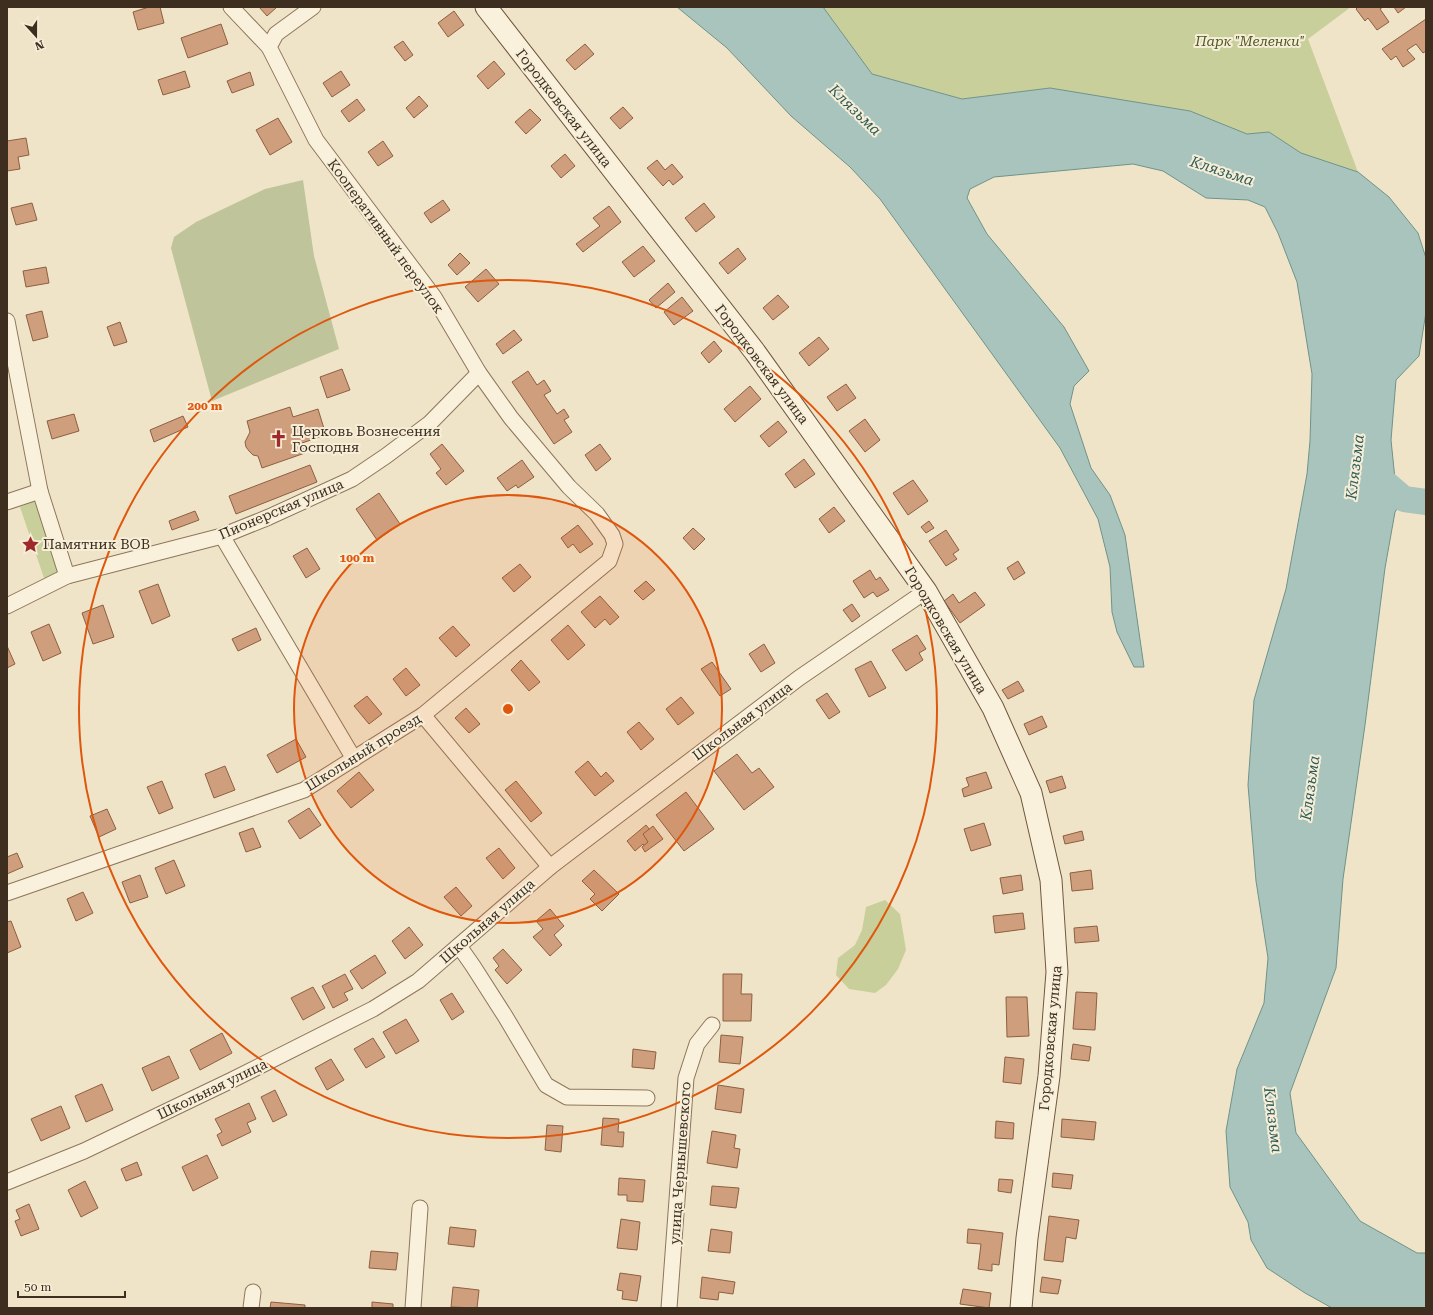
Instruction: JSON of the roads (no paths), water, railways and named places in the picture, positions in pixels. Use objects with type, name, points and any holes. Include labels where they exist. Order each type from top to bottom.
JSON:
[{"type":"main road","name":"Городковская улица","points":[[486,7],[755,352],[926,591],[993,708],[1030,793],[1051,880],[1057,972],[1049,1076],[1027,1238],[1021,1308]]},
{"type":"street","name":"Кооперативный переулок","points":[[231,7],[269,47],[316,140],[434,297],[479,373],[511,418],[569,487],[597,514],[612,535],[615,544],[608,561]]},
{"type":"street","points":[[269,47],[276,34],[313,7]]},
{"type":"street","points":[[7,321],[40,491],[67,576]]},
{"type":"street","name":"Пионерская улица","points":[[7,606],[67,576],[222,536],[269,517],[352,479],[430,423],[479,373]]},
{"type":"street","points":[[7,502],[40,491]]},
{"type":"street","points":[[222,536],[354,759]]},
{"type":"street","name":"Школьный проезд","points":[[7,893],[304,790],[423,714],[608,561]]},
{"type":"street","name":"Школьная улица","points":[[7,1182],[91,1148],[232,1080],[373,1009],[418,981],[550,867],[799,678],[926,591]]},
{"type":"street","points":[[423,714],[550,867]]},
{"type":"street","points":[[459,946],[505,1016],[546,1085],[567,1097],[647,1098]]},
{"type":"street","name":"улица Чернышевского","points":[[669,1308],[686,1078],[697,1044],[712,1025]]},
{"type":"street","points":[[413,1308],[420,1208]]},
{"type":"street","points":[[251,1308],[253,1292]]},
{"type":"water","name":"Клязьма","points":[[677,7],[823,7],[872,74],[962,99],[1050,88],[1190,111],[1247,134],[1269,132],[1301,153],[1358,172],[1389,197],[1418,233],[1426,258],[1426,312],[1419,356],[1396,380],[1391,440],[1395,479],[1404,499],[1395,512],[1385,568],[1343,879],[1336,968],[1290,1093],[1296,1133],[1360,1221],[1417,1253],[1426,1253],[1426,1308],[1332,1308],[1305,1293],[1267,1268],[1251,1240],[1248,1222],[1230,1187],[1226,1131],[1237,1069],[1264,1003],[1268,958],[1256,881],[1248,785],[1254,700],[1286,589],[1307,474],[1310,441],[1312,374],[1297,282],[1278,233],[1265,207],[1248,200],[1206,198],[1163,171],[1133,164],[994,177],[970,189],[967,198],[987,234],[1064,327],[1089,371],[1074,386],[1070,404],[1091,468],[1110,495],[1125,535],[1144,667],[1134,667],[1117,632],[1112,612],[1110,567],[1098,519],[1060,448],[880,199],[850,167],[791,116],[727,48]]},
{"type":"waterway","points":[[1376,475],[1404,499],[1426,502]]},
{"type":"place","name":"Церковь Вознесения Господня","points":[[279,439]]},
{"type":"place","name":"Памятник ВОВ","points":[[30,544]]},
{"type":"park label","name":"Парк \"Меленки\"","points":[[1250,41]]}]
